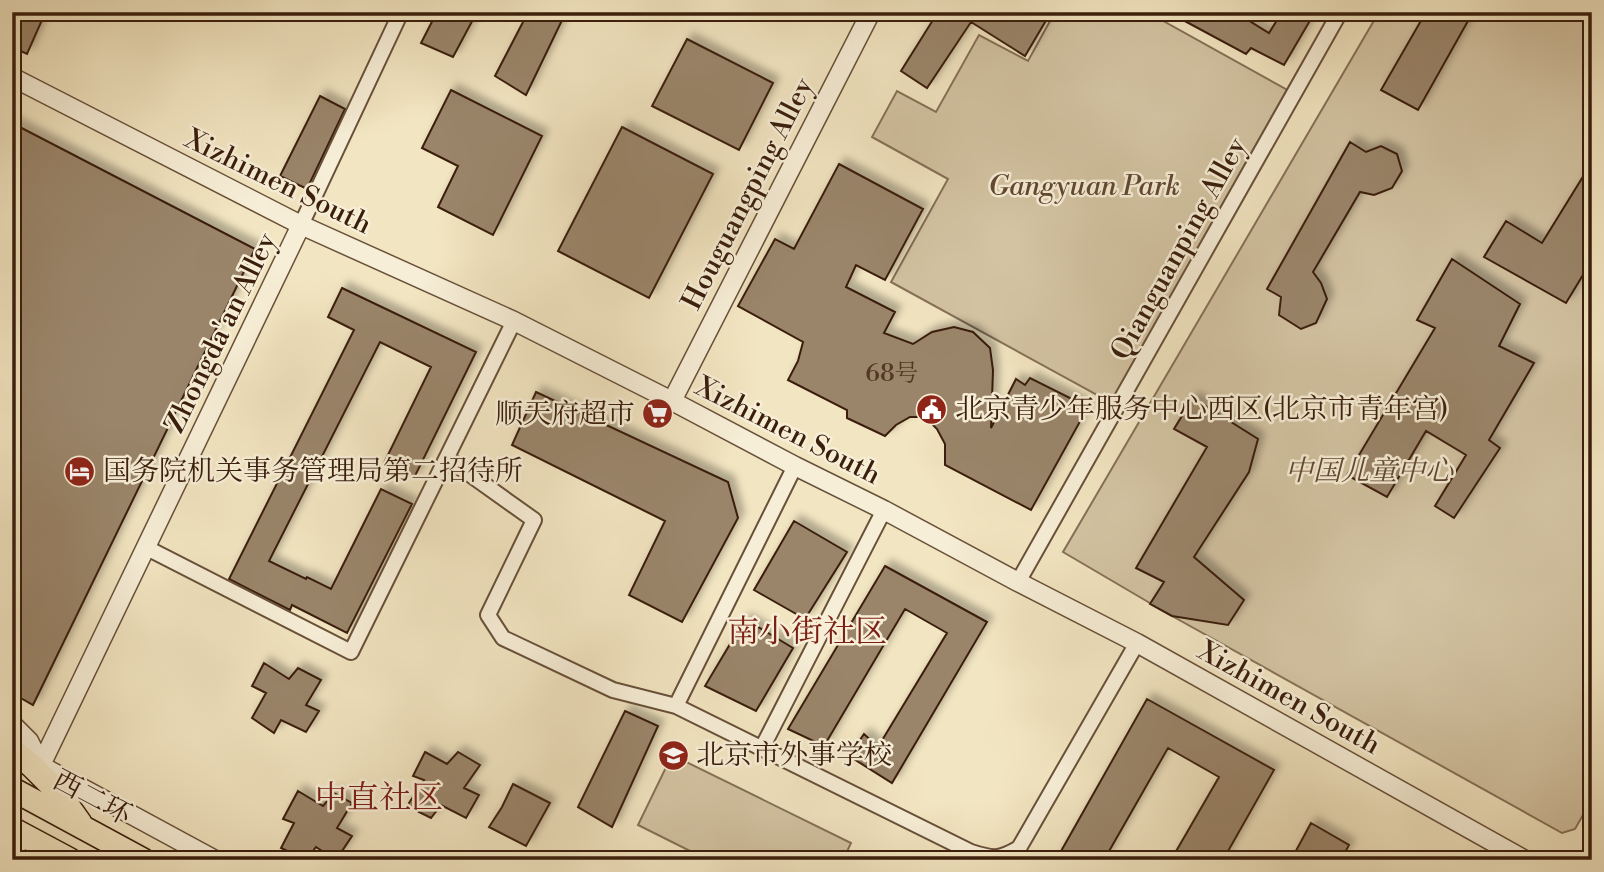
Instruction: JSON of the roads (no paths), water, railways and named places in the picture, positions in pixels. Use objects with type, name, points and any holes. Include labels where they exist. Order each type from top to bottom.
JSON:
[{"type":"highway","points":[[12,750],[44,774],[79,823],[91,831]]},
{"type":"highway","name":"西二环","points":[[12,789],[143,860]]},
{"type":"highway","points":[[12,830],[70,860]]},
{"type":"highway","points":[[12,852],[19,860]]},
{"type":"street","points":[[301,225],[401,12]]},
{"type":"street","name":"Houguangping Alley","points":[[672,401],[872,12]]},
{"type":"street","name":"Qianguanping Alley","points":[[1018,582],[1340,12]]},
{"type":"street","name":"Xizhimen South","points":[[12,77],[301,225],[514,320],[884,510],[1137,643],[1525,860]]},
{"type":"street","name":"Zhongda'an Alley","points":[[44,774],[147,548],[301,225]]},
{"type":"street","points":[[147,548],[351,652],[514,320]]},
{"type":"street","points":[[447,458],[534,520],[488,615],[503,638],[612,690],[677,705],[969,856],[992,859],[1008,855],[1019,848],[1137,643]]},
{"type":"street","points":[[677,705],[795,466]]},
{"type":"street","points":[[762,748],[884,510]]},
{"type":"street","points":[[12,723],[29,741],[44,774],[215,860]]},
{"type":"place","name":"北京青少年服务中心西区(北京市青年宫)","points":[[932,409]]},
{"type":"place","name":"顺天府超市","points":[[658,414]]},
{"type":"place","name":"国务院机关事务管理局第二招待所","points":[[80,471]]},
{"type":"place","name":"北京市外事学校","points":[[673,755]]},
{"type":"district","name":"南小街社区","points":[[807,632]]},
{"type":"district","name":"中直社区","points":[[379,798]]},
{"type":"park label","name":"Gangyuan Park","points":[[1084,186]]},
{"type":"park label","name":"中国儿童中心","points":[[1369,471]]}]
